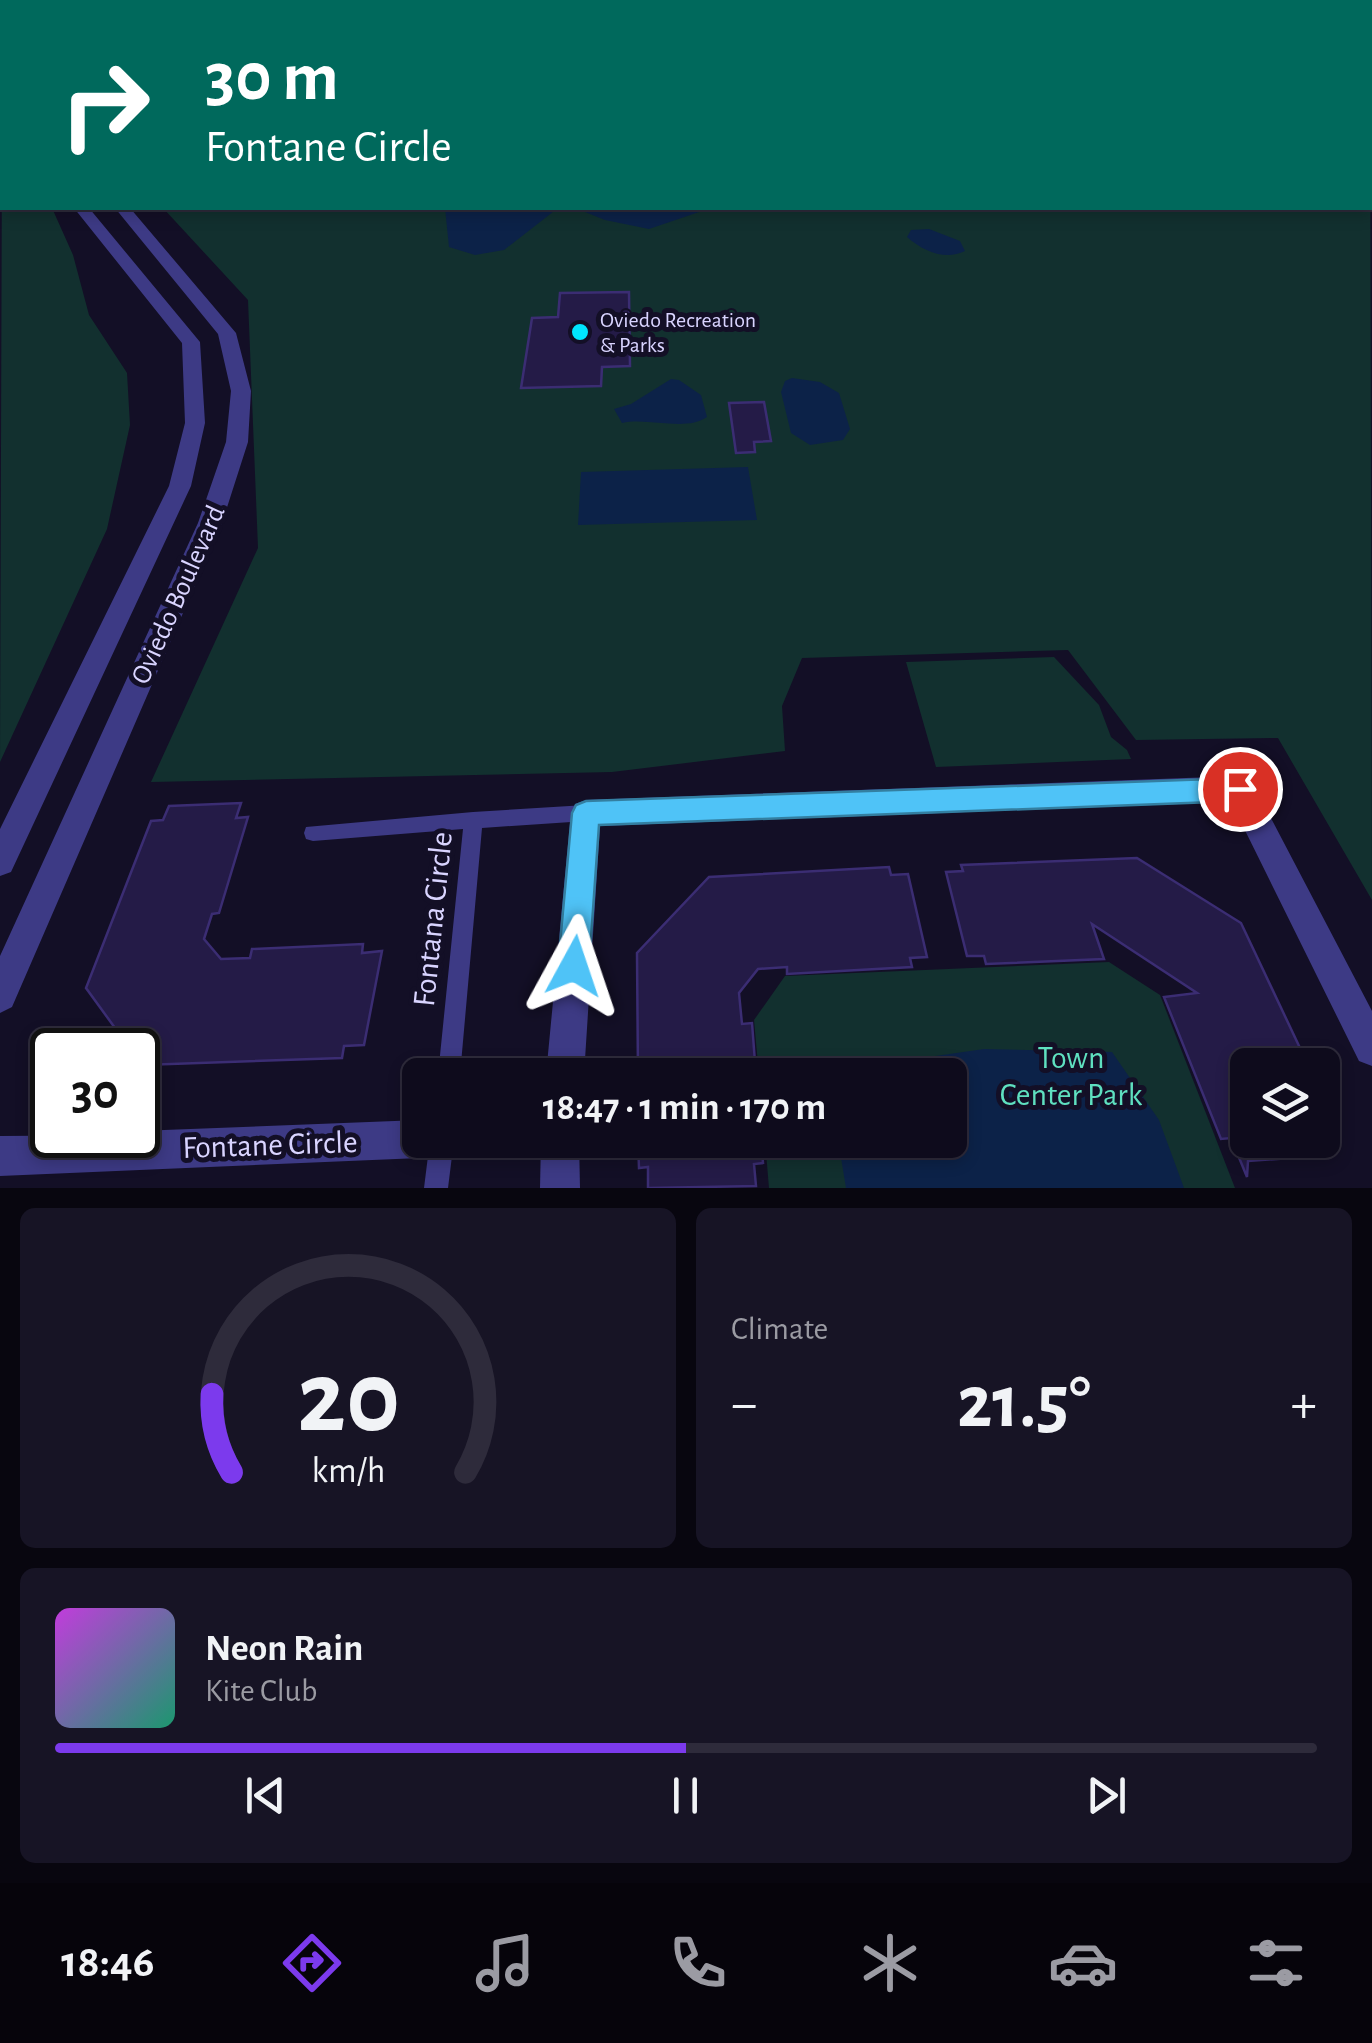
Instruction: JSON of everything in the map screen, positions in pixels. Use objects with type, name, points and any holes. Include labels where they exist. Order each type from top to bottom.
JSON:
[{"type":"street","points":[[1328,0],[1372,0]]},
{"type":"street","name":"Oviedo Boulevard","points":[[0,862],[180,486],[194,423],[191,342],[83,210]]},
{"type":"street","name":"Oviedo Boulevard","points":[[0,995],[210,523],[237,442],[241,391],[228,333],[124,210]]},
{"type":"street","points":[[566,1058],[586,813],[1240,789],[1372,1048]]},
{"type":"street","name":"Fontane Circle","points":[[0,1156],[402,1140]]},
{"type":"street","points":[[560,1158],[560,1188]]},
{"type":"lane","name":"Fontana Circle","points":[[451,1058],[473,820],[586,813]]},
{"type":"lane","points":[[313,833],[473,820]]},
{"type":"lane","points":[[436,1188],[440,1158]]},
{"type":"green space","points":[[2,210],[53,210],[73,255],[89,315],[127,373],[130,425],[107,529],[0,762]]},
{"type":"green space","points":[[165,210],[1370,210],[1372,900],[1278,738],[1136,740],[1068,650],[802,658],[782,706],[785,751],[612,772],[151,782],[258,548],[248,300]]},
{"type":"green space","points":[[1054,657],[1099,705],[1111,737],[1127,750],[1131,759],[936,767],[906,662]]},
{"type":"green space","name":"Town Center Park","points":[[1109,962],[1160,995],[1235,1188],[769,1188],[766,1158],[967,1158],[967,1058],[757,1058],[754,1020],[785,976]]},
{"type":"water","points":[[445,210],[555,210],[504,250],[475,255],[449,247]]},
{"type":"water","points":[[580,210],[705,210],[649,229],[605,220]]},
{"type":"water","points":[[929,229],[960,241],[965,251],[950,255],[934,253],[907,237],[911,230]]},
{"type":"water","points":[[792,378],[820,382],[839,393],[850,429],[843,440],[810,445],[791,433],[781,392],[785,381]]},
{"type":"water","points":[[671,379],[701,395],[707,417],[678,424],[622,423],[614,409],[631,404]]},
{"type":"water","points":[[748,467],[757,520],[578,525],[581,472]]},
{"type":"water","points":[[984,1049],[1112,1052],[1159,1120],[1184,1188],[846,1188],[841,1158],[967,1158],[967,1058],[922,1058]]},
{"type":"building","name":"Oviedo Recreation & Parks","points":[[629,292],[630,366],[602,367],[601,386],[521,388],[532,318],[558,317],[560,293]]},
{"type":"building","points":[[764,402],[771,441],[754,442],[755,452],[736,453],[729,403]]},
{"type":"building","points":[[241,803],[236,818],[248,817],[219,913],[212,914],[204,939],[221,959],[250,958],[252,949],[363,944],[362,953],[382,951],[364,1045],[344,1046],[342,1058],[160,1064],[160,1028],[115,1028],[86,988],[151,821],[163,820],[169,806]]},
{"type":"building","points":[[1137,858],[1241,923],[1300,1048],[1230,1048],[1230,1138],[1221,1139],[1164,997],[1197,993],[1092,924],[1104,959],[986,964],[984,956],[967,956],[946,872],[963,871],[961,865]]},
{"type":"building","points":[[889,867],[891,875],[908,874],[927,957],[910,958],[912,967],[787,974],[787,967],[758,969],[739,993],[742,1024],[752,1023],[755,1058],[638,1058],[637,953],[709,877]]},
{"type":"building","points":[[639,1158],[763,1158],[763,1163],[754,1164],[756,1186],[648,1188],[648,1167],[639,1168]]},
{"type":"building","points":[[1239,1158],[1291,1158],[1248,1161],[1247,1177]]},
{"type":"place","name":"Oviedo Recreation & Parks","points":[[580,332]]},
{"type":"route","points":[[574,966],[586,813],[1240,789]]}]
